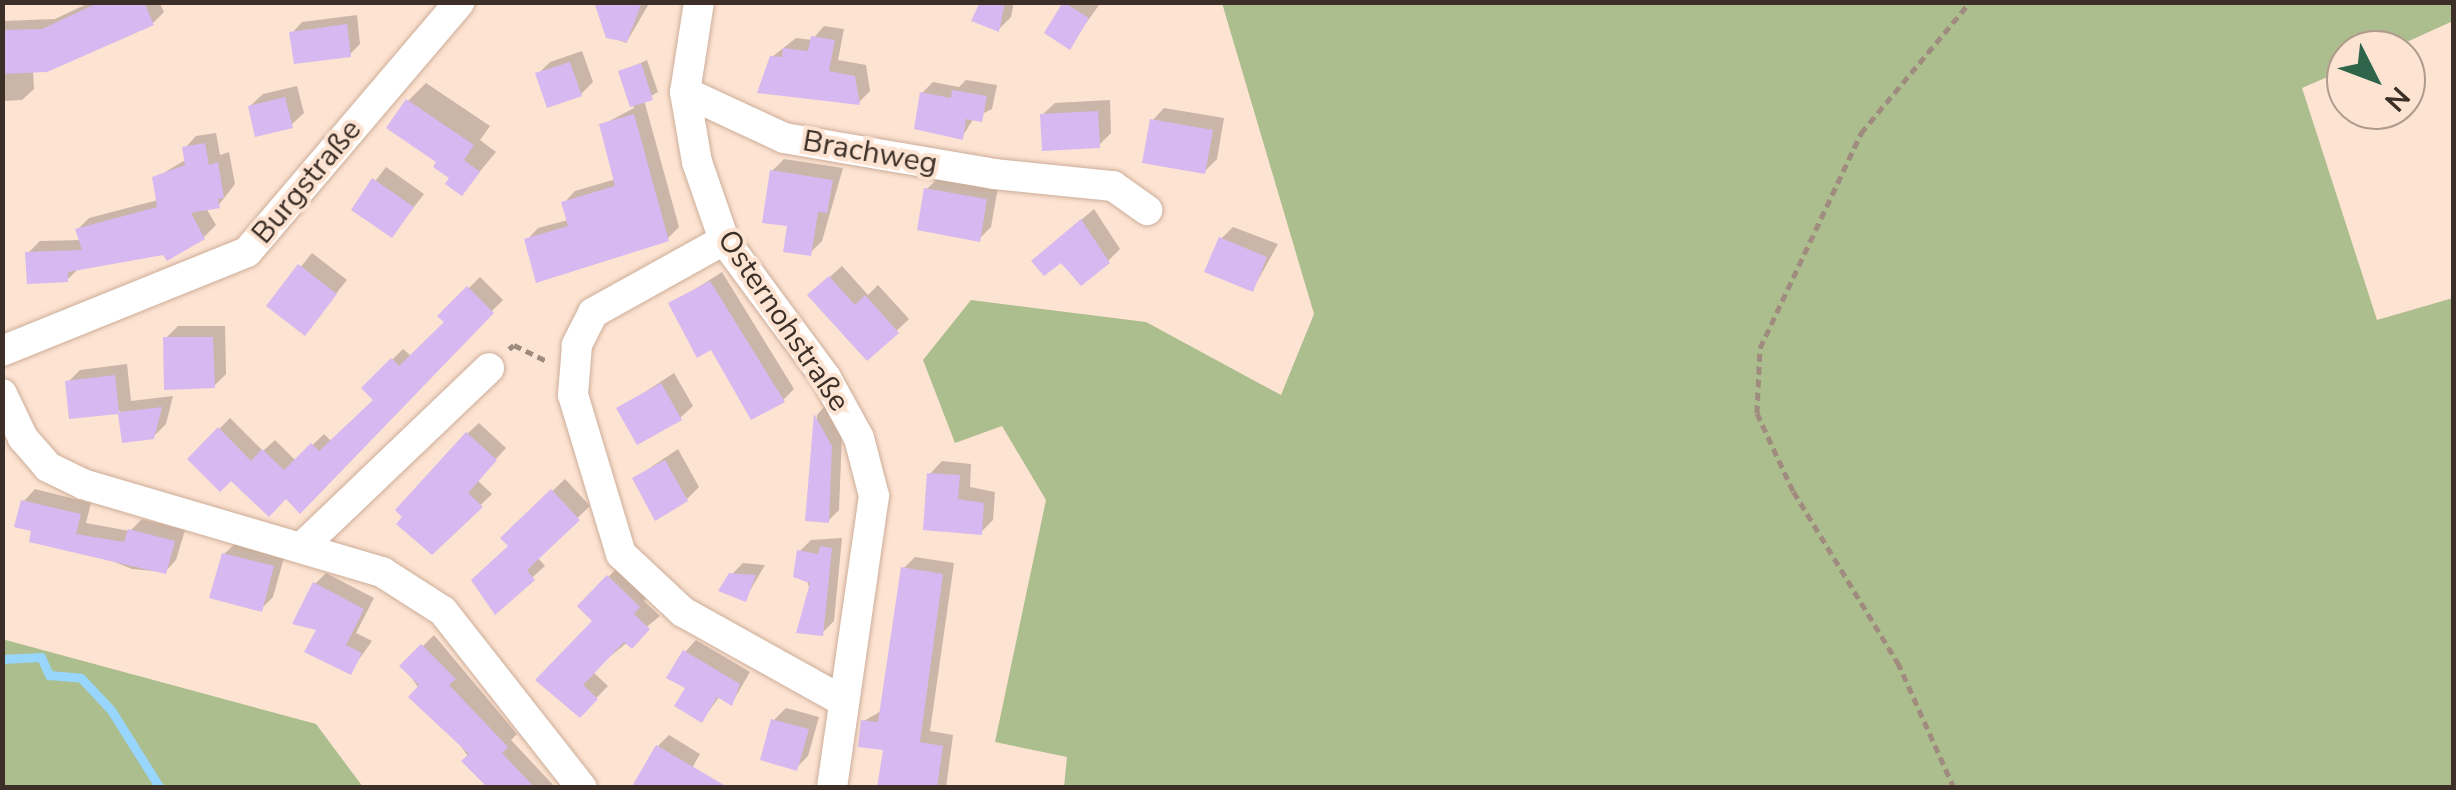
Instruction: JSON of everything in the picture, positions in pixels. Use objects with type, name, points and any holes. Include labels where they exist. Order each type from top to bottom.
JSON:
[{"type":"street","name":"Burgstraße","points":[[2,351],[247,252],[460,2]]},
{"type":"street","points":[[686,92],[700,2]]},
{"type":"street","name":"Brachweg","points":[[686,92],[784,138],[1112,186],[1148,210]]},
{"type":"street","name":"Osternohstraße","points":[[686,92],[697,162],[724,240],[826,378],[862,452],[874,496],[832,788]]},
{"type":"street","points":[[724,240],[593,313],[577,345],[574,395],[621,554],[683,612],[843,700]]},
{"type":"street","points":[[304,545],[489,368]]},
{"type":"street","points":[[2,394],[23,438],[48,467],[82,484],[304,545],[382,572],[443,611],[582,788]]},
{"type":"path","points":[[1954,788],[1899,665],[1793,492],[1756,413],[1760,348],[1862,134],[1970,2]]},
{"type":"path","points":[[489,368],[514,345],[542,356],[574,395]]},
{"type":"green space","points":[[1222,3],[2453,3],[2453,21],[2426,33],[2426,30],[2326,30],[2326,78],[2302,88],[2377,320],[2453,298],[2453,787],[1064,787],[1067,757],[995,742],[1046,500],[1002,426],[955,443],[923,360],[971,300],[1146,322],[1281,395],[1314,314]]},
{"type":"green space","points":[[2,639],[316,724],[363,787],[3,787]]},
{"type":"building","points":[[100,2],[144,2],[154,25],[47,72],[2,74],[2,30],[42,29]]},
{"type":"building","points":[[594,2],[642,2],[627,42],[606,38]]},
{"type":"building","points":[[980,2],[1005,2],[999,32],[971,21]]},
{"type":"building","points":[[1063,2],[1089,18],[1070,50],[1044,33]]},
{"type":"building","points":[[347,24],[351,57],[294,64],[289,32]]},
{"type":"building","points":[[811,36],[835,40],[829,71],[855,76],[860,105],[757,93],[770,56],[782,57],[783,48],[808,51]]},
{"type":"building","points":[[570,62],[582,96],[547,108],[535,73]]},
{"type":"building","points":[[641,63],[653,100],[630,107],[618,71]]},
{"type":"building","points":[[952,90],[987,96],[982,122],[966,119],[963,140],[914,129],[920,92],[951,98]]},
{"type":"building","points":[[285,97],[293,128],[255,137],[248,106]]},
{"type":"building","points":[[406,99],[474,145],[464,160],[480,172],[462,196],[445,184],[449,178],[433,167],[436,162],[386,128]]},
{"type":"building","points":[[1098,111],[1100,148],[1042,151],[1040,114]]},
{"type":"building","points":[[634,114],[669,241],[536,283],[524,239],[568,226],[561,202],[615,186],[599,124]]},
{"type":"building","points":[[1150,119],[1213,130],[1205,174],[1142,163]]},
{"type":"building","points":[[205,143],[209,165],[218,162],[224,198],[218,199],[220,208],[191,213],[205,239],[167,261],[163,255],[68,272],[68,282],[27,284],[25,252],[82,250],[75,229],[157,207],[152,177],[185,165],[182,147]]},
{"type":"building","points":[[770,170],[833,180],[827,213],[818,212],[811,256],[783,252],[787,226],[762,223]]},
{"type":"building","points":[[372,178],[414,207],[392,238],[351,210]]},
{"type":"building","points":[[924,188],[987,199],[980,242],[917,230]]},
{"type":"building","points":[[1081,219],[1110,263],[1081,286],[1061,263],[1044,276],[1031,261]]},
{"type":"building","points":[[1219,237],[1267,257],[1253,292],[1204,272]]},
{"type":"building","points":[[298,264],[337,294],[305,336],[266,306]]},
{"type":"building","points":[[829,276],[855,305],[865,295],[899,333],[867,361],[807,295]]},
{"type":"building","points":[[710,281],[785,402],[751,420],[711,350],[697,358],[668,303]]},
{"type":"building","points":[[467,286],[494,313],[300,514],[286,499],[269,517],[231,481],[220,492],[187,459],[218,427],[251,461],[262,449],[284,470],[311,443],[319,451],[373,400],[361,388],[391,358],[399,366],[444,322],[437,316]]},
{"type":"building","points":[[163,337],[213,337],[215,388],[164,390]]},
{"type":"building","points":[[115,375],[119,412],[162,407],[154,439],[122,443],[118,414],[69,419],[65,381]]},
{"type":"building","points":[[661,383],[682,420],[637,445],[616,408]]},
{"type":"building","points":[[814,414],[832,446],[829,523],[805,521]]},
{"type":"building","points":[[466,432],[497,460],[468,493],[483,507],[432,555],[396,524],[402,517],[395,510]]},
{"type":"building","points":[[665,460],[688,501],[655,521],[632,478]]},
{"type":"building","points":[[927,473],[960,475],[958,499],[984,503],[982,535],[923,530]]},
{"type":"building","points":[[551,489],[580,520],[527,570],[535,580],[495,615],[471,580],[508,546],[500,538]]},
{"type":"building","points":[[21,500],[81,514],[76,534],[124,542],[128,529],[175,541],[166,574],[29,542],[31,531],[14,527]]},
{"type":"building","points":[[820,546],[832,548],[823,636],[796,633],[810,583],[793,577],[797,550],[818,554]]},
{"type":"building","points":[[222,553],[274,566],[262,612],[209,598]]},
{"type":"building","points":[[901,567],[943,574],[920,742],[943,746],[937,788],[877,788],[883,750],[858,747],[861,720],[878,722]]},
{"type":"building","points":[[729,573],[756,575],[746,602],[718,591]]},
{"type":"building","points":[[607,575],[640,607],[634,614],[650,629],[632,649],[624,642],[583,685],[598,699],[580,718],[535,680],[592,621],[577,606]]},
{"type":"building","points":[[313,582],[364,609],[346,645],[362,653],[351,675],[304,652],[316,630],[292,624]]},
{"type":"building","points":[[421,644],[456,679],[449,685],[508,747],[502,753],[535,788],[488,788],[461,761],[469,754],[408,697],[419,685],[399,666]]},
{"type":"building","points":[[683,650],[740,684],[732,706],[717,697],[702,723],[674,706],[685,688],[666,678]]},
{"type":"building","points":[[771,719],[809,729],[797,771],[760,760]]},
{"type":"building","points":[[656,745],[729,788],[631,788]]},
{"type":"waterway","points":[[2,659],[41,657],[49,675],[81,678],[111,710],[160,788]]}]
